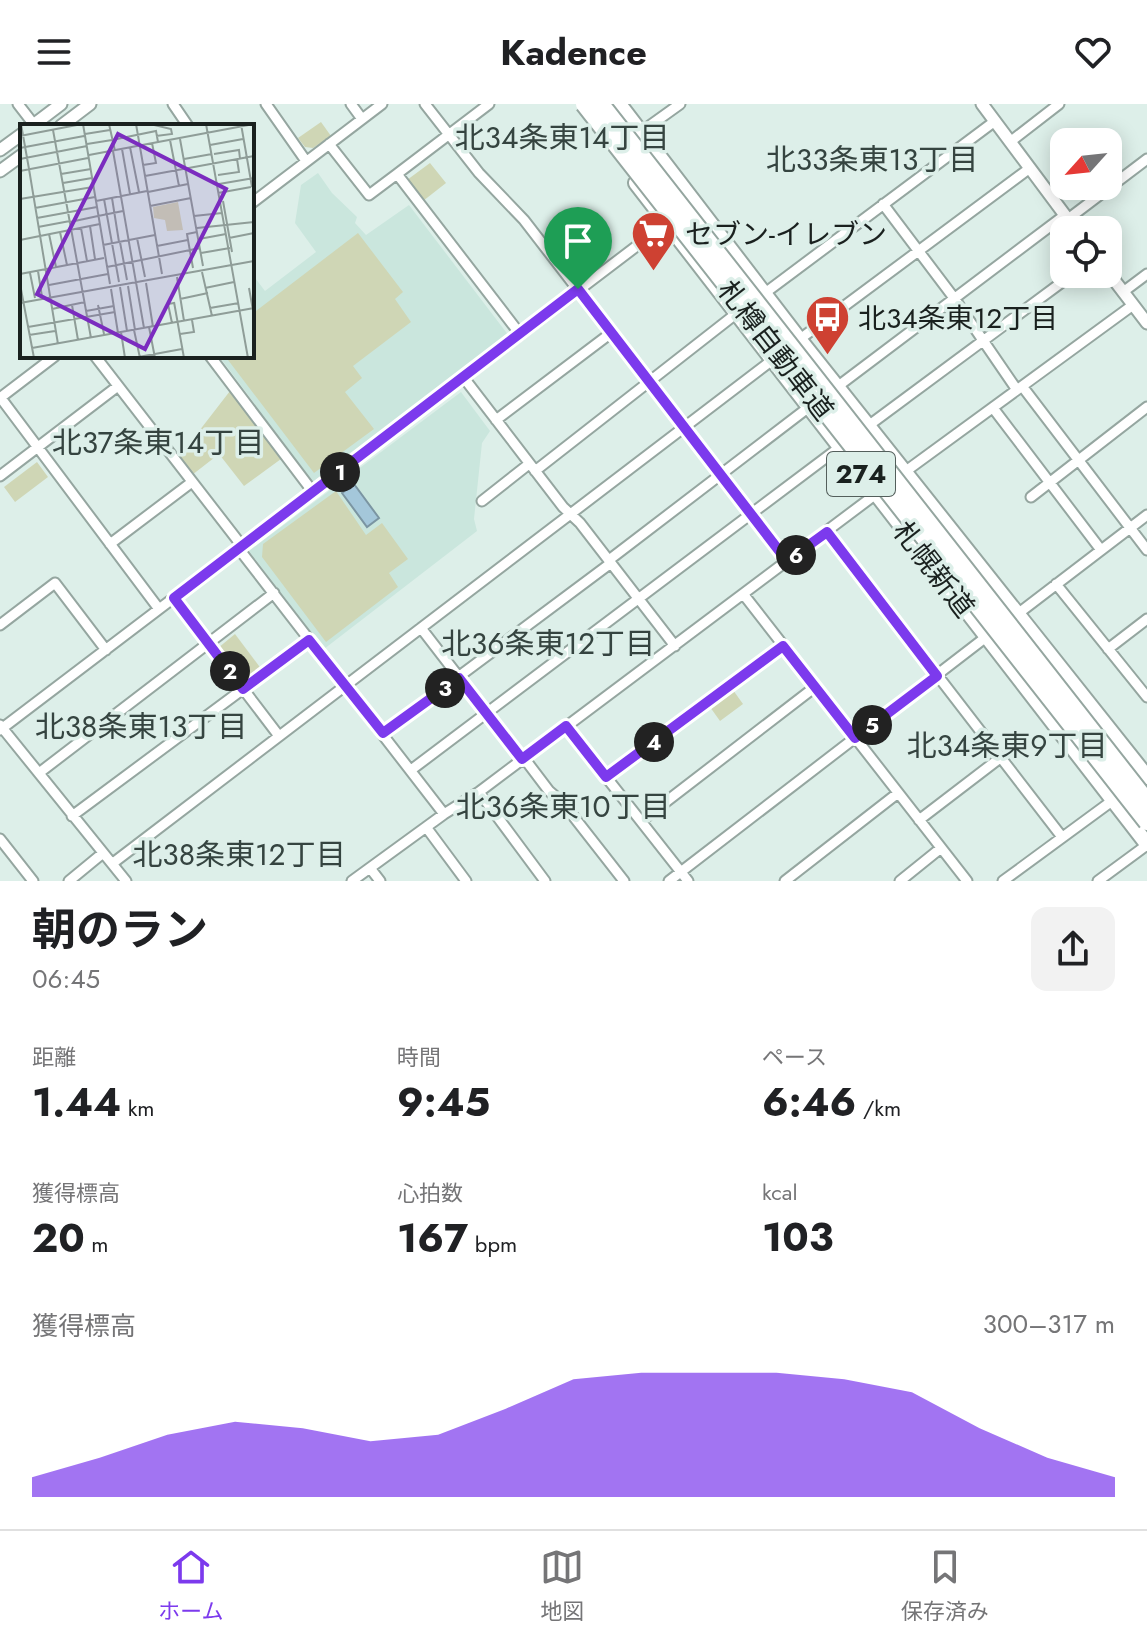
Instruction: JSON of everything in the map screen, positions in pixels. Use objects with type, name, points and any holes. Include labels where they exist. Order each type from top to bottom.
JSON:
[{"type":"highway","name":"札幌新道","points":[[575,104],[1147,844]]},
{"type":"highway","name":"札樽自動車道","points":[[584,104],[1147,822]]},
{"type":"highway","name":"札樽自動車道","points":[[601,104],[1147,801]]},
{"type":"highway","name":"札幌新道","points":[[619,104],[799,339],[1147,778]]},
{"type":"street","points":[[18,104],[33,124]]},
{"type":"street","points":[[36,124],[61,104]]},
{"type":"street","points":[[64,124],[90,104]]},
{"type":"street","points":[[173,104],[187,124]]},
{"type":"street","points":[[266,104],[306,161]]},
{"type":"street","points":[[351,104],[362,119]]},
{"type":"street","points":[[254,201],[382,104]]},
{"type":"street","points":[[425,104],[479,173],[524,220],[787,561]]},
{"type":"street","points":[[329,144],[369,195],[489,104]]},
{"type":"street","points":[[641,132],[680,104]]},
{"type":"street","points":[[982,104],[1066,216]]},
{"type":"street","points":[[1010,142],[1059,104]]},
{"type":"street","points":[[765,293],[995,121]]},
{"type":"street","points":[[0,150],[20,135]]},
{"type":"street","points":[[0,171],[20,156]]},
{"type":"street","points":[[1068,216],[1147,159]]},
{"type":"street","points":[[113,863],[799,339],[1030,168]]},
{"type":"street","points":[[397,174],[520,334]]},
{"type":"street","points":[[883,204],[954,298],[982,342],[1078,458],[1147,550]]},
{"type":"street","points":[[126,881],[1,728],[667,223]]},
{"type":"street","points":[[837,387],[1050,229]]},
{"type":"street","points":[[1123,292],[1147,274]]},
{"type":"street","points":[[868,426],[1054,288]]},
{"type":"street","points":[[1120,288],[1147,323]]},
{"type":"street","points":[[906,471],[1133,305]]},
{"type":"street","points":[[482,501],[649,382],[737,313]]},
{"type":"street","points":[[496,420],[611,333]]},
{"type":"street","points":[[52,358],[0,397],[159,609]]},
{"type":"street","points":[[97,358],[444,814]]},
{"type":"street","points":[[212,358],[313,492]]},
{"type":"street","points":[[464,378],[675,646]]},
{"type":"street","points":[[0,476],[118,386]]},
{"type":"street","points":[[383,733],[459,678],[809,407]]},
{"type":"street","points":[[1031,497],[1147,407]]},
{"type":"street","points":[[993,408],[1101,550]]},
{"type":"street","points":[[411,770],[840,447]]},
{"type":"street","points":[[110,544],[192,482]]},
{"type":"street","points":[[352,881],[479,792],[876,494]]},
{"type":"street","points":[[669,881],[1147,515]]},
{"type":"street","points":[[827,532],[1062,837]]},
{"type":"street","points":[[0,625],[55,583],[106,650]]},
{"type":"street","points":[[1056,584],[1147,697]]},
{"type":"street","points":[[39,773],[274,593]]},
{"type":"street","points":[[744,595],[967,881]]},
{"type":"street","points":[[174,598],[279,736]]},
{"type":"street","points":[[1108,649],[1147,619]]},
{"type":"street","points":[[421,628],[486,714],[549,791],[563,803],[624,881]]},
{"type":"street","points":[[72,816],[309,640]]},
{"type":"street","points":[[606,777],[783,646]]},
{"type":"street","points":[[641,821],[815,687]]},
{"type":"street","points":[[566,726],[688,881]]},
{"type":"street","points":[[919,820],[1000,758]]},
{"type":"street","points":[[1003,881],[1147,778]]},
{"type":"street","points":[[479,792],[545,881]]},
{"type":"street","points":[[785,881],[898,793]]},
{"type":"street","points":[[426,827],[466,881]]},
{"type":"street","points":[[0,839],[33,881]]},
{"type":"street","points":[[1098,881],[1147,844]]},
{"type":"street","points":[[900,881],[941,848]]},
{"type":"street","points":[[69,881],[103,853]]},
{"type":"street","points":[[370,868],[380,881]]},
{"type":"shaded area","points":[[321,122],[331,136],[313,148],[305,147],[298,138]]},
{"type":"shaded area","points":[[430,163],[446,183],[423,201],[407,180]]},
{"type":"shaded area","points":[[318,173],[332,193],[357,217],[355,223],[366,235],[409,205],[509,336],[314,484],[220,358],[254,358],[254,277],[265,291],[316,252],[295,223],[301,185]]},
{"type":"shaded area","points":[[358,233],[403,292],[395,299],[411,322],[353,366],[362,378],[345,392],[374,429],[314,473],[227,358],[254,358],[254,312]]},
{"type":"shaded area","points":[[230,391],[281,459],[244,486],[219,454],[192,475],[176,454],[189,444]]},
{"type":"shaded area","points":[[461,392],[490,431],[482,443],[474,519],[477,531],[324,649],[249,551]]},
{"type":"shaded area","points":[[37,462],[48,477],[15,502],[4,487]]},
{"type":"shaded area","points":[[336,491],[366,535],[382,523],[408,559],[389,573],[398,587],[326,642],[262,557],[263,544]]},
{"type":"shaded area","points":[[235,634],[262,670],[245,683],[218,648]]},
{"type":"shaded area","points":[[733,690],[743,704],[720,721],[710,707]]},
{"type":"water","points":[[354,484],[379,518],[367,527],[342,493]]},
{"type":"place","name":"セブン-イレブン","points":[[654,273]]},
{"type":"place","name":"北34条東12丁目","points":[[827,357]]},
{"type":"district","name":"北34条東14丁目","points":[[562,138]]},
{"type":"district","name":"北33条東13丁目","points":[[872,160]]},
{"type":"district","name":"北37条東14丁目","points":[[158,443]]},
{"type":"district","name":"北36条東12丁目","points":[[548,644]]},
{"type":"district","name":"北38条東13丁目","points":[[141,727]]},
{"type":"district","name":"北34条東9丁目","points":[[1007,746]]},
{"type":"district","name":"北36条東10丁目","points":[[563,807]]},
{"type":"district","name":"北38条東12丁目","points":[[239,855]]},
{"type":"route","points":[[578,289],[787,561],[827,532],[937,676],[855,738],[783,646],[606,777],[566,726],[522,759],[459,678],[383,733],[309,640],[243,689],[174,598],[578,289]]}]
